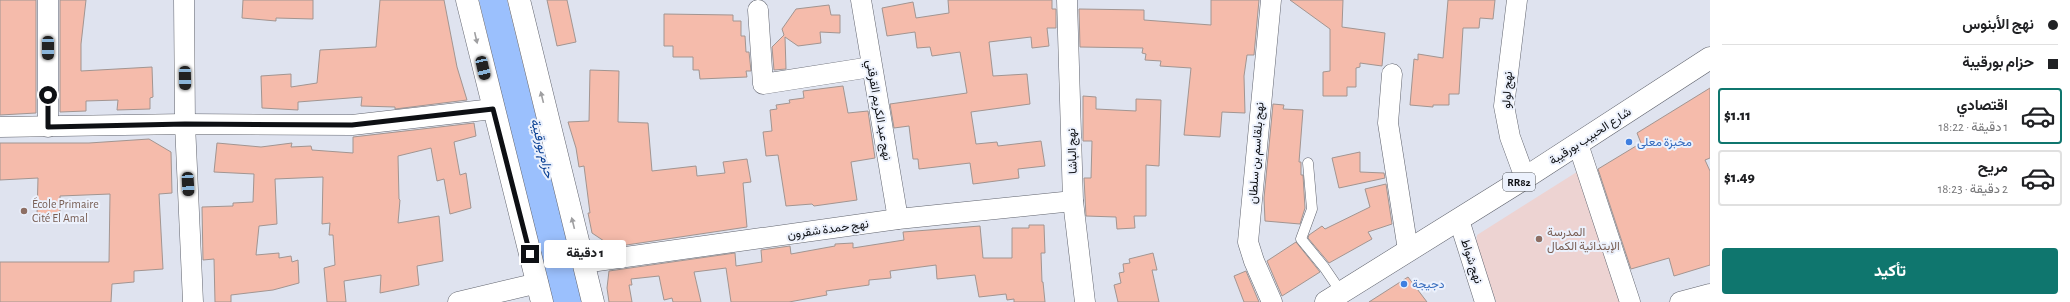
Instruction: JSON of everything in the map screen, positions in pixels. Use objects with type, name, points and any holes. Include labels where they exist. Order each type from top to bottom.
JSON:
[{"type":"main road","points":[[467,0],[540,293]]},
{"type":"main road","points":[[519,0],[593,302]]},
{"type":"main road","name":"شارع الحبيب بورقيبة","points":[[1334,297],[1408,250],[1459,220],[1710,58]]},
{"type":"street","points":[[48,0],[48,127]]},
{"type":"street","points":[[184,0],[185,124],[193,302]]},
{"type":"street","name":"نهج عبد الكريم القرقني","points":[[861,0],[871,67],[898,219]]},
{"type":"street","name":"نهج الباشا","points":[[1067,0],[1073,201],[1085,302]]},
{"type":"street","name":"نهج بلقاسم بن سلطان","points":[[1271,0],[1248,242],[1254,261],[1272,302]]},
{"type":"street","name":"نهج لولو","points":[[1517,0],[1504,106],[1510,137],[1525,178]]},
{"type":"street","points":[[758,10],[763,84],[871,67]]},
{"type":"street","points":[[1392,74],[1388,123],[1408,250]]},
{"type":"street","points":[[0,128],[185,124],[352,125],[493,109]]},
{"type":"street","points":[[1578,144],[1630,302]]},
{"type":"street","name":"نهج حمدة شقرون","points":[[583,263],[898,219],[1073,201]]},
{"type":"street","name":"نهج شواط","points":[[1459,220],[1485,302]]},
{"type":"street","points":[[458,302],[540,293]]},
{"type":"street","points":[[1680,302],[1710,294]]},
{"type":"lane","points":[[1308,163],[1312,210],[1301,239],[1324,267],[1334,297]]},
{"type":"shaded area","name":"المدرسة الإبتدائية الكمال","points":[[1580,170],[1621,302],[1496,302],[1476,242],[1477,235]]},
{"type":"water","name":"حزام بورقيبة","points":[[479,0],[507,0],[582,302],[551,302]]},
{"type":"building","points":[[0,0],[36,0],[36,113],[0,115]]},
{"type":"building","points":[[60,0],[86,0],[81,44],[81,71],[152,67],[153,97],[150,98],[150,109],[117,110],[118,100],[86,101],[86,111],[60,112]]},
{"type":"building","points":[[243,0],[313,0],[313,19],[276,18],[276,21],[242,18]]},
{"type":"building","points":[[380,0],[444,0],[457,67],[467,100],[395,109],[395,107],[361,106],[362,97],[298,102],[298,110],[262,108],[261,76],[291,74],[291,87],[317,83],[320,50],[376,47]]},
{"type":"building","points":[[547,0],[567,0],[576,42],[557,46]]},
{"type":"building","points":[[948,0],[1052,0],[1052,9],[1056,9],[1056,28],[1047,28],[1049,46],[1032,48],[1031,37],[989,42],[993,76],[1027,74],[1030,104],[971,112],[976,144],[997,142],[998,146],[1041,141],[1045,166],[1018,169],[1019,178],[973,184],[970,163],[919,169],[918,159],[913,159],[909,126],[894,128],[890,104],[967,93],[960,52],[932,56],[930,47],[917,48],[915,32],[887,36],[882,8],[913,2],[916,18],[949,13]]},
{"type":"building","points":[[1211,0],[1259,0],[1254,55],[1247,55],[1244,76],[1245,113],[1222,112],[1220,137],[1184,135],[1191,68],[1160,66],[1161,61],[1145,60],[1146,54],[1142,53],[1143,48],[1080,47],[1079,9],[1144,10],[1144,20],[1211,25]]},
{"type":"building","points":[[1290,0],[1343,0],[1342,27],[1385,33],[1382,66],[1360,63],[1360,67],[1356,68],[1356,87],[1347,87],[1347,96],[1323,96],[1323,72],[1330,71],[1330,29]]},
{"type":"building","points":[[1448,0],[1495,0],[1493,19],[1480,18],[1479,28],[1463,28],[1459,94],[1449,94],[1449,105],[1433,105],[1433,107],[1410,105],[1414,59],[1418,60],[1418,54],[1443,58]]},
{"type":"building","points":[[829,5],[831,15],[840,15],[840,33],[820,32],[821,43],[798,46],[785,37],[786,69],[774,70],[772,47],[784,35],[782,29],[796,9]]},
{"type":"building","points":[[664,14],[733,15],[733,21],[741,21],[741,36],[745,36],[746,52],[749,52],[751,71],[746,71],[747,77],[700,79],[699,70],[693,70],[693,57],[673,57],[673,46],[664,46]]},
{"type":"building","points":[[590,70],[619,71],[618,122],[648,123],[652,171],[696,166],[697,176],[725,173],[723,162],[747,159],[751,182],[743,183],[747,227],[613,247],[592,233],[588,213],[590,213],[584,166],[579,167],[576,148],[568,122],[589,121]]},
{"type":"building","points":[[843,86],[848,113],[868,111],[875,158],[851,162],[857,200],[814,206],[812,204],[786,206],[778,155],[766,156],[763,132],[772,131],[770,110],[777,109],[776,105],[790,103],[789,100],[804,98],[803,91]]},
{"type":"building","points":[[1710,88],[1710,158],[1705,160],[1710,171],[1710,265],[1674,276],[1669,258],[1631,269],[1598,169],[1641,143],[1637,133]]},
{"type":"building","points":[[1083,96],[1096,97],[1096,109],[1136,111],[1136,99],[1161,100],[1159,166],[1146,165],[1146,216],[1134,216],[1135,228],[1117,229],[1116,217],[1086,216],[1084,178],[1091,178],[1092,141],[1083,141]]},
{"type":"building","points":[[1273,104],[1284,105],[1283,109],[1303,110],[1299,162],[1301,162],[1301,175],[1303,175],[1305,208],[1300,224],[1265,221],[1264,198]]},
{"type":"building","points":[[474,123],[476,136],[454,142],[460,175],[466,173],[471,208],[450,214],[444,179],[437,181],[431,148],[398,156],[400,200],[398,223],[439,216],[443,261],[417,266],[419,285],[380,293],[381,275],[344,281],[346,302],[327,302],[324,268],[335,265],[333,235],[329,235],[330,223],[322,224],[323,177],[275,179],[277,224],[259,226],[256,255],[279,253],[279,258],[291,256],[292,262],[298,260],[299,283],[273,290],[231,295],[231,302],[215,302],[214,259],[203,260],[202,207],[233,206],[233,203],[253,202],[254,174],[214,172],[217,143],[261,147],[292,143],[291,147],[311,146],[312,150],[353,153],[353,137]]},
{"type":"building","points":[[149,139],[171,152],[172,193],[159,194],[163,269],[134,271],[134,282],[112,284],[111,302],[0,302],[0,262],[109,262],[110,194],[60,196],[60,217],[37,216],[38,178],[0,180],[0,143],[89,143]]},
{"type":"building","points":[[1360,152],[1360,172],[1384,173],[1385,178],[1339,188],[1332,158]]},
{"type":"building","points":[[1386,184],[1392,224],[1368,232],[1372,239],[1329,263],[1308,238],[1309,235],[1322,226],[1325,229],[1370,207],[1365,189]]},
{"type":"building","points":[[1029,225],[1044,225],[1045,253],[1041,253],[1042,282],[1045,302],[1014,302],[1014,299],[1007,300],[1006,294],[979,297],[975,275],[937,279],[936,265],[890,271],[891,278],[869,280],[869,285],[826,291],[827,295],[789,302],[731,302],[726,268],[694,272],[701,302],[673,302],[672,298],[664,300],[659,276],[631,279],[632,285],[629,285],[632,302],[609,302],[607,288],[609,271],[735,253],[736,266],[762,262],[761,250],[790,246],[791,254],[835,246],[835,244],[853,243],[853,248],[904,240],[903,232],[980,226],[983,258],[1012,258],[1012,228],[1029,228]]},
{"type":"building","points":[[1296,242],[1320,272],[1282,296],[1267,261]]},
{"type":"building","points":[[1153,253],[1157,270],[1152,270],[1159,302],[1118,302],[1114,285],[1121,283],[1119,273],[1124,272],[1123,264],[1130,263],[1129,259]]},
{"type":"building","points":[[1246,271],[1259,302],[1244,302],[1234,276]]},
{"type":"building","points":[[1408,277],[1427,302],[1369,302]]},
{"type":"place","name":"مخبزة معلى","points":[[1629,142]]},
{"type":"place","name":"École Primaire Cité El Amal","points":[[24,211]]},
{"type":"place","name":"المدرسة الإبتدائية الكمال","points":[[1539,239]]},
{"type":"place","name":"دجيجة","points":[[1404,284]]},
{"type":"route","points":[[48,95],[48,127],[185,124],[352,125],[427,118],[493,109],[530,254]]}]
